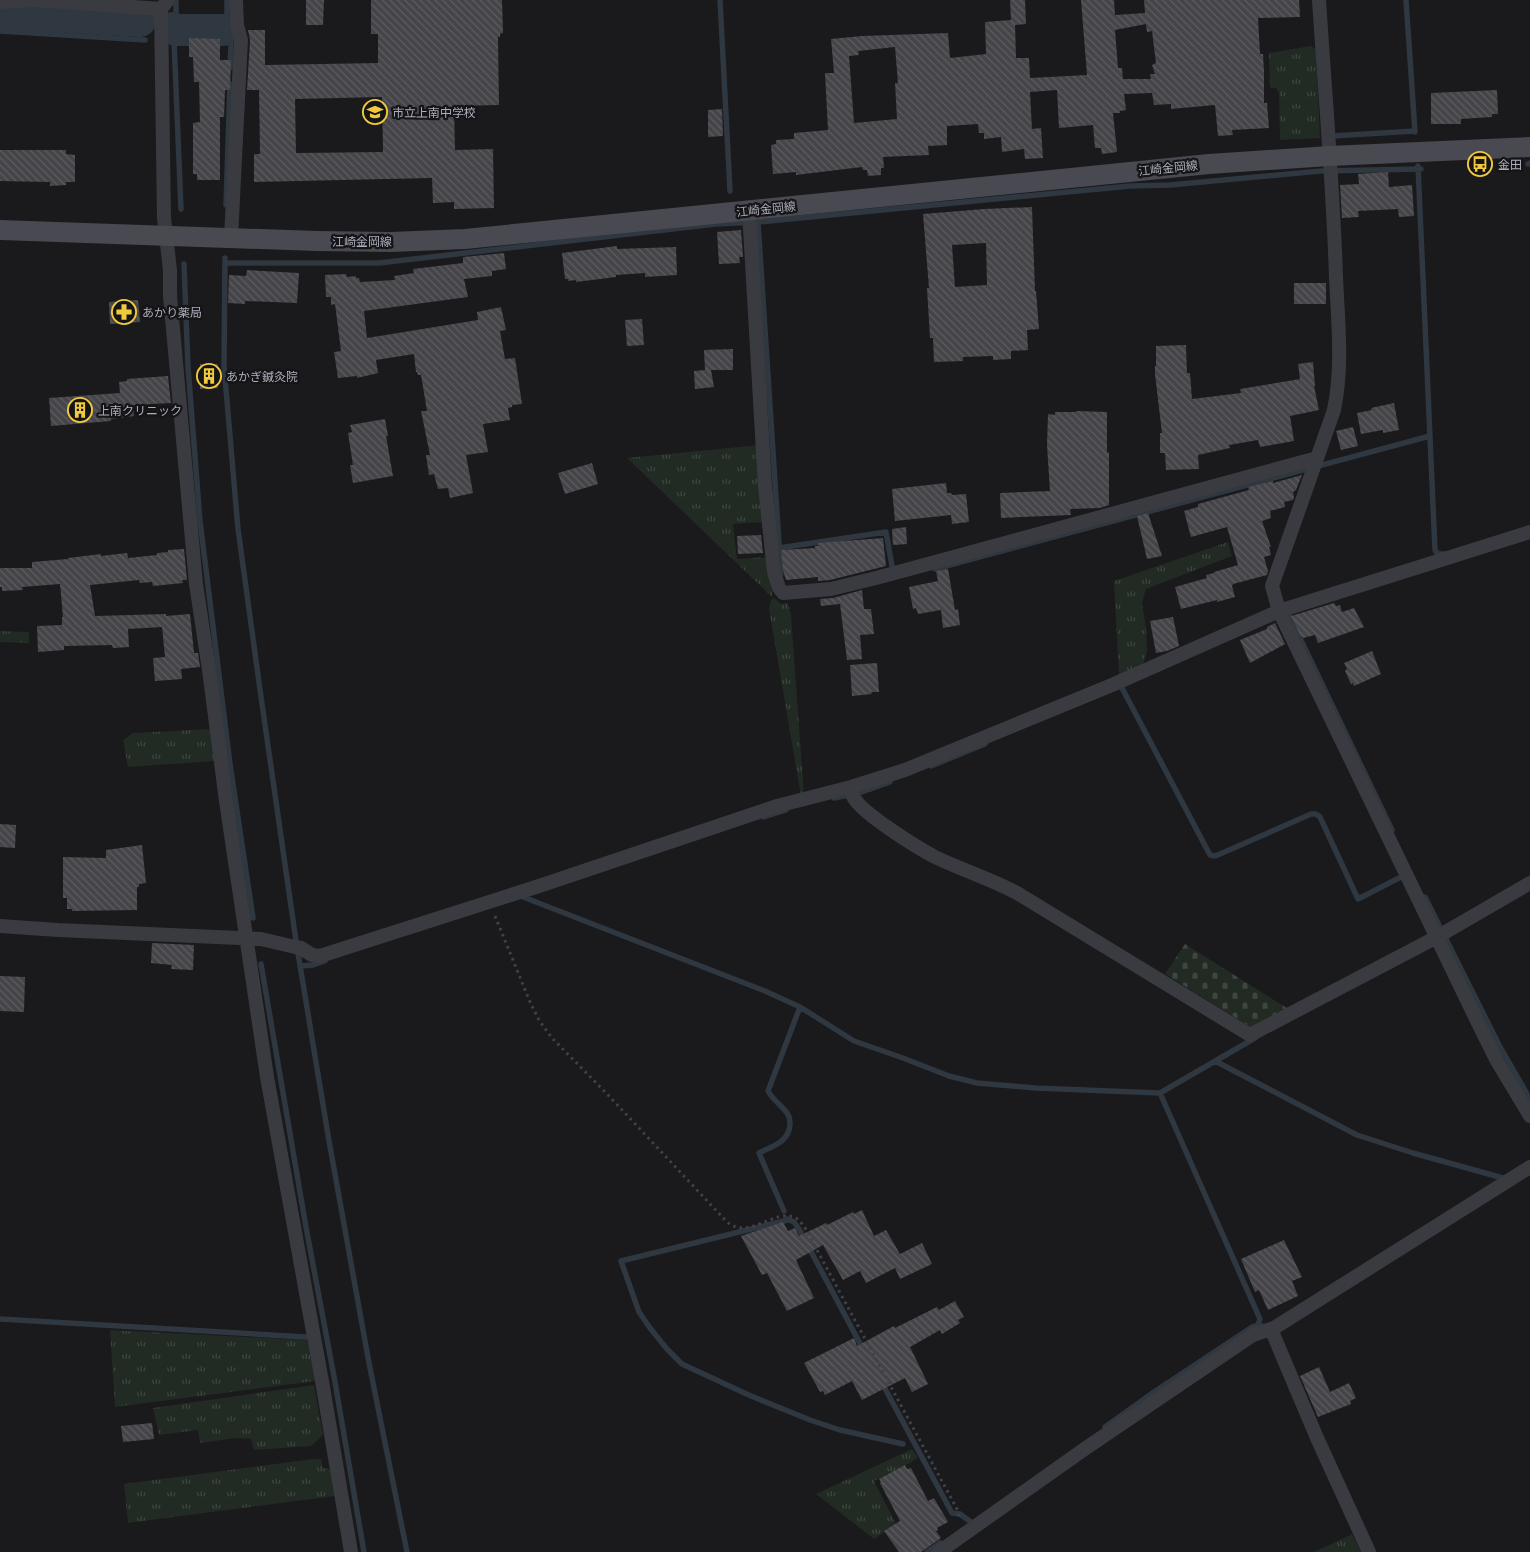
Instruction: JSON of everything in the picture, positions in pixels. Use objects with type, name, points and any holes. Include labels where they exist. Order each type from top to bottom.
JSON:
[{"type":"main road","name":"江崎金岡線","points":[[0,230],[391,242],[465,239],[749,218],[1209,164],[1330,166],[1530,147]]},
{"type":"street","points":[[0,2],[34,0],[165,4],[164,218],[196,584],[266,1077],[324,1387],[352,1552]]},
{"type":"street","points":[[231,238],[241,40],[237,25],[236,0]]},
{"type":"street","points":[[1320,0],[1335,243],[1338,388],[1334,410],[1272,586],[1280,614],[1441,935],[1479,1025],[1530,1116]]},
{"type":"street","points":[[749,218],[768,515],[774,572],[779,588],[783,593],[831,589],[1314,464]]},
{"type":"street","points":[[0,926],[261,939],[298,948],[312,955],[320,956],[542,885],[777,806],[852,793],[1280,614],[1530,532]]},
{"type":"street","points":[[852,793],[866,811],[898,834],[934,856],[1017,893],[1250,1035],[1441,935],[1530,883]]},
{"type":"street","points":[[939,1552],[1086,1448],[1253,1335],[1267,1331],[1530,1167]]},
{"type":"street","points":[[1267,1331],[1369,1552]]},
{"type":"path","points":[[493,910],[530,1002],[539,1020],[552,1038],[727,1222],[737,1228],[747,1228],[782,1216],[790,1216],[796,1218],[804,1226],[958,1513]]},
{"type":"green space","points":[[1311,46],[1316,49],[1320,138],[1280,140],[1279,93],[1276,88],[1270,88],[1269,53]]},
{"type":"green space","points":[[759,445],[765,522],[733,524],[737,559],[769,557],[772,597],[627,458]]},
{"type":"green space","points":[[1228,542],[1232,556],[1146,589],[1142,603],[1147,650],[1143,666],[1119,676],[1114,581]]},
{"type":"green space","points":[[774,598],[781,604],[788,603],[791,615],[804,795],[801,796],[769,609],[771,600]]},
{"type":"green space","points":[[0,631],[29,632],[29,643],[0,642]]},
{"type":"green space","points":[[211,729],[216,761],[128,767],[123,740],[133,733]]},
{"type":"green space","points":[[1185,944],[1290,1010],[1254,1029],[1165,974]]},
{"type":"green space","points":[[110,1330],[307,1340],[315,1381],[115,1407]]},
{"type":"green space","points":[[314,1385],[323,1435],[311,1446],[254,1450],[251,1439],[236,1438],[200,1443],[198,1430],[159,1435],[153,1408]]},
{"type":"green space","points":[[912,1449],[918,1457],[912,1462],[874,1481],[896,1524],[874,1539],[816,1494]]},
{"type":"green space","points":[[321,1459],[323,1468],[332,1469],[335,1496],[128,1523],[124,1484]]},
{"type":"green space","points":[[1352,1534],[1361,1552],[1314,1552]]},
{"type":"building","points":[[306,0],[324,0],[323,25],[306,25]]},
{"type":"building","points":[[371,0],[502,0],[503,33],[498,37],[499,105],[454,106],[455,150],[493,149],[494,208],[454,209],[454,202],[433,203],[432,178],[254,182],[254,154],[260,154],[259,90],[247,90],[250,40],[248,30],[265,30],[265,65],[378,63],[378,34],[371,34]],"holes":[[[382,97],[383,152],[296,153],[295,99]]]},
{"type":"building","points":[[1010,0],[1025,0],[1026,24],[1015,25],[1016,58],[1029,58],[1030,78],[1087,75],[1081,0],[1114,0],[1115,15],[1145,13],[1144,0],[1299,0],[1300,17],[1258,18],[1260,54],[1263,54],[1264,103],[1267,103],[1269,128],[1232,130],[1233,135],[1218,136],[1215,105],[1171,109],[1171,104],[1154,105],[1152,93],[1124,94],[1126,110],[1120,111],[1120,113],[1113,113],[1117,152],[1102,154],[1101,148],[1095,148],[1093,125],[1059,128],[1057,90],[1030,92],[1032,129],[1041,128],[1043,158],[1025,159],[1024,149],[1002,152],[1001,137],[984,139],[984,133],[979,133],[978,124],[947,126],[947,145],[928,146],[929,155],[883,157],[884,168],[881,168],[881,175],[868,176],[867,170],[863,170],[862,167],[796,175],[796,172],[773,174],[771,145],[776,144],[776,140],[794,139],[794,133],[828,130],[825,73],[834,73],[831,39],[948,33],[950,58],[986,54],[985,22],[1011,20]],"holes":[[[1146,24],[1147,32],[1152,31],[1156,63],[1152,65],[1155,74],[1150,74],[1151,79],[1123,79],[1122,68],[1118,68],[1115,30]],[[895,47],[898,83],[895,83],[897,119],[854,123],[849,56],[859,55],[858,51]]]},
{"type":"building","points":[[189,38],[220,39],[220,60],[231,60],[230,90],[225,90],[224,117],[220,117],[220,180],[197,180],[197,174],[193,174],[193,123],[200,122],[199,82],[194,82],[193,57],[189,57]]},
{"type":"building","points":[[1497,90],[1498,114],[1492,114],[1492,117],[1461,119],[1461,124],[1431,124],[1431,93]]},
{"type":"building","points":[[722,109],[723,136],[708,137],[708,110]]},
{"type":"building","points":[[0,150],[66,150],[66,154],[75,155],[75,182],[66,182],[66,185],[50,186],[50,182],[0,181]]},
{"type":"building","points":[[1388,172],[1389,187],[1412,185],[1414,216],[1399,217],[1398,209],[1358,211],[1359,217],[1342,218],[1340,185],[1359,184],[1358,174]]},
{"type":"building","points":[[1032,207],[1035,291],[1039,329],[1027,330],[1028,350],[1011,351],[1011,359],[993,360],[993,356],[963,357],[963,361],[934,362],[933,338],[930,338],[927,288],[929,288],[923,214]],"holes":[[[986,243],[987,285],[955,287],[952,245]]]},
{"type":"building","points":[[741,230],[743,257],[739,257],[740,263],[719,264],[717,232]]},
{"type":"building","points":[[617,246],[617,249],[676,247],[677,275],[645,277],[645,273],[616,275],[616,277],[576,282],[576,280],[568,281],[568,279],[565,279],[562,253]]},
{"type":"building","points":[[504,253],[506,269],[492,271],[492,276],[464,279],[468,297],[364,311],[367,338],[478,320],[477,312],[501,307],[506,330],[500,331],[505,359],[515,358],[522,404],[512,405],[512,407],[508,408],[510,420],[483,424],[488,452],[466,455],[473,493],[450,498],[448,488],[438,489],[434,474],[429,475],[426,455],[430,455],[421,411],[427,411],[421,375],[418,375],[416,372],[414,354],[376,360],[378,373],[357,378],[357,376],[338,378],[334,352],[341,351],[335,304],[331,305],[331,297],[326,297],[325,275],[346,274],[347,277],[356,276],[360,282],[395,280],[394,276],[414,273],[413,269],[463,263],[463,257]]},
{"type":"building","points":[[247,270],[299,273],[297,303],[245,301],[245,304],[228,303],[229,275],[246,276]]},
{"type":"building","points":[[1294,283],[1326,283],[1326,304],[1294,304]]},
{"type":"building","name":"あかり薬局","points":[[138,300],[140,322],[110,324],[109,302]]},
{"type":"building","points":[[642,319],[644,345],[627,346],[625,320]]},
{"type":"building","points":[[1186,345],[1187,373],[1190,373],[1192,399],[1241,393],[1240,389],[1300,379],[1298,364],[1313,362],[1314,386],[1319,410],[1290,416],[1294,441],[1260,447],[1258,440],[1229,445],[1230,448],[1198,455],[1199,469],[1166,470],[1165,453],[1160,453],[1160,433],[1162,433],[1155,374],[1156,346]]},
{"type":"building","points":[[733,349],[733,370],[711,370],[714,387],[695,389],[694,371],[705,370],[704,350]]},
{"type":"building","name":"あかぎ鍼灸院","points":[[200,364],[218,364],[218,388],[200,389]]},
{"type":"building","points":[[168,376],[171,403],[133,405],[134,416],[111,419],[111,421],[51,426],[49,398],[120,393],[119,382],[127,381],[127,379]]},
{"type":"building","points":[[1394,403],[1399,430],[1383,433],[1383,430],[1361,434],[1357,413]]},
{"type":"building","points":[[1055,412],[1107,412],[1109,505],[1100,508],[1070,509],[1071,515],[1001,518],[1000,493],[1050,491],[1047,445],[1048,414],[1055,415]]},
{"type":"building","points":[[385,419],[393,476],[353,483],[350,465],[353,465],[348,433],[352,432],[350,425]]},
{"type":"building","points":[[1353,427],[1358,446],[1341,450],[1336,431]]},
{"type":"building","points":[[592,463],[598,484],[565,494],[558,473]]},
{"type":"building","points":[[1302,475],[1296,490],[1293,492],[1293,500],[1284,502],[1285,507],[1270,511],[1271,518],[1262,521],[1271,547],[1269,547],[1271,555],[1264,557],[1268,571],[1267,575],[1233,584],[1235,597],[1181,609],[1175,587],[1207,578],[1206,575],[1238,565],[1227,527],[1191,537],[1184,511],[1198,507],[1198,504],[1249,490],[1248,487],[1273,481],[1273,483]]},
{"type":"building","points":[[946,483],[947,493],[952,495],[966,494],[969,522],[952,524],[951,515],[895,521],[892,489]]},
{"type":"building","points":[[1148,513],[1162,556],[1147,559],[1137,516]]},
{"type":"building","points":[[906,527],[907,544],[893,545],[892,529]]},
{"type":"building","points":[[761,535],[763,553],[738,554],[737,536]]},
{"type":"building","points":[[883,538],[886,566],[830,580],[818,581],[818,577],[786,580],[781,550],[815,548],[815,546],[818,546],[818,543]]},
{"type":"building","points":[[184,549],[187,580],[182,580],[183,583],[153,586],[152,582],[140,583],[139,580],[90,585],[95,616],[190,614],[194,653],[198,653],[200,667],[181,669],[182,679],[155,681],[153,658],[165,657],[162,627],[128,629],[129,647],[113,648],[112,645],[64,646],[64,650],[38,652],[37,626],[62,625],[60,584],[22,587],[23,590],[2,591],[2,587],[0,587],[0,568],[32,568],[32,562],[101,554],[101,556],[127,553],[128,558],[157,555],[157,553],[168,552],[168,550]]},
{"type":"building","points":[[948,569],[955,610],[958,609],[960,625],[943,628],[941,610],[918,614],[916,608],[913,609],[909,587],[938,581],[936,571]]},
{"type":"building","points":[[862,590],[864,609],[871,609],[874,634],[860,635],[862,659],[847,660],[840,604],[821,606],[820,599],[833,598]]},
{"type":"building","points":[[1334,603],[1336,606],[1340,605],[1342,612],[1354,608],[1364,627],[1318,643],[1315,635],[1301,637],[1291,616]]},
{"type":"building","points":[[1173,617],[1179,646],[1156,653],[1150,621]]},
{"type":"building","points":[[1275,623],[1285,644],[1250,663],[1240,640],[1267,629],[1267,627]]},
{"type":"building","points":[[1372,651],[1381,674],[1354,686],[1353,683],[1351,684],[1345,671],[1347,669],[1344,663]]},
{"type":"building","points":[[877,663],[879,692],[852,696],[850,665]]},
{"type":"building","points":[[0,824],[16,825],[15,848],[0,847]]},
{"type":"building","points":[[142,845],[146,883],[139,884],[139,887],[137,887],[137,910],[72,911],[72,909],[67,909],[67,898],[63,898],[63,857],[106,858],[106,850]]},
{"type":"building","points":[[152,943],[194,945],[193,970],[171,969],[172,965],[151,963]]},
{"type":"building","points":[[0,976],[25,977],[24,1012],[0,1011]]},
{"type":"building","points":[[862,1210],[874,1236],[886,1230],[900,1254],[922,1243],[932,1264],[900,1279],[895,1268],[866,1283],[860,1271],[843,1280],[823,1245],[796,1260],[814,1298],[787,1311],[767,1273],[762,1275],[741,1236],[783,1222],[788,1231],[795,1228],[799,1236],[826,1223],[827,1225],[853,1212],[854,1214]]},
{"type":"building","points":[[1284,1240],[1302,1277],[1292,1281],[1298,1296],[1268,1310],[1259,1290],[1255,1292],[1241,1259]]},
{"type":"building","points":[[955,1301],[964,1317],[958,1320],[960,1323],[942,1334],[940,1330],[910,1347],[928,1384],[912,1392],[905,1378],[862,1400],[852,1381],[825,1395],[823,1391],[820,1392],[804,1363],[854,1338],[857,1346],[894,1326],[895,1328],[937,1307],[939,1310]]},
{"type":"building","points":[[1319,1367],[1330,1392],[1349,1383],[1356,1398],[1350,1401],[1351,1404],[1318,1417],[1300,1376]]},
{"type":"building","points":[[152,1423],[154,1439],[123,1442],[121,1426]]},
{"type":"building","points":[[905,1465],[907,1469],[911,1468],[928,1501],[934,1498],[948,1522],[937,1528],[938,1530],[936,1531],[941,1538],[921,1552],[899,1552],[884,1531],[900,1521],[879,1479]]},
{"type":"waterway","points":[[176,0],[174,41],[181,209]]},
{"type":"waterway","points":[[227,0],[227,22],[223,30],[231,44],[230,68]]},
{"type":"waterway","points":[[720,0],[730,191]]},
{"type":"waterway","points":[[1406,0],[1415,132]]},
{"type":"waterway","points":[[0,13],[140,21]]},
{"type":"waterway","points":[[173,28],[176,30],[223,30]]},
{"type":"waterway","points":[[0,31],[145,40]]},
{"type":"waterway","points":[[226,205],[230,84]]},
{"type":"waterway","points":[[1332,136],[1415,131]]},
{"type":"waterway","points":[[1418,166],[1435,550],[1438,554],[1445,554]]},
{"type":"waterway","points":[[225,263],[379,263],[716,224],[758,222],[1130,186],[1170,185],[1321,171],[1421,169]]},
{"type":"waterway","points":[[758,222],[781,574]]},
{"type":"waterway","points":[[225,258],[224,366],[238,529],[262,704],[296,941],[329,1141],[369,1363],[407,1552]]},
{"type":"waterway","points":[[184,264],[188,367],[200,521],[230,764],[253,918]]},
{"type":"waterway","points":[[935,569],[1430,436]]},
{"type":"waterway","points":[[779,548],[886,532],[892,566]]},
{"type":"waterway","points":[[1283,616],[1288,613],[1392,830]]},
{"type":"waterway","points":[[1122,688],[1210,855],[1215,856],[1311,814],[1316,814],[1320,817],[1358,899],[1401,877]]},
{"type":"waterway","points":[[931,766],[985,744]]},
{"type":"waterway","points":[[834,798],[859,793],[890,782]]},
{"type":"waterway","points":[[764,817],[786,810]]},
{"type":"waterway","points":[[523,897],[765,991],[800,1007],[768,1091],[789,1116],[789,1130],[779,1143],[759,1153],[784,1211]]},
{"type":"waterway","points":[[1425,897],[1499,1045],[1530,1099]]},
{"type":"waterway","points":[[301,966],[325,961]]},
{"type":"waterway","points":[[261,964],[364,1552]]},
{"type":"waterway","points":[[800,1007],[854,1041],[949,1076],[977,1083],[1035,1088],[1160,1093],[1255,1038]]},
{"type":"waterway","points":[[1215,1061],[1357,1135],[1413,1153],[1503,1178],[1506,1177]]},
{"type":"waterway","points":[[1160,1093],[1260,1319],[1258,1325]]},
{"type":"waterway","points":[[787,1219],[794,1222],[799,1229],[864,1351]]},
{"type":"waterway","points":[[788,1220],[621,1261],[639,1312],[667,1349],[682,1364],[751,1396],[810,1420],[840,1430],[903,1444]]},
{"type":"waterway","points":[[0,1319],[306,1337]]},
{"type":"waterway","points":[[1105,1427],[1252,1327],[1258,1325],[1262,1326],[1263,1329]]},
{"type":"waterway","points":[[882,1383],[952,1513],[960,1514],[971,1522]]},
{"type":"waterway","points":[[927,1552],[940,1543]]},
{"type":"place","name":"市立上南中学校","points":[[375,112]]},
{"type":"place","name":"金田","points":[[1480,164]]},
{"type":"place","name":"あかり薬局","points":[[124,312]]},
{"type":"place","name":"あかぎ鍼灸院","points":[[209,376]]},
{"type":"place","name":"上南クリニック","points":[[80,410]]}]
